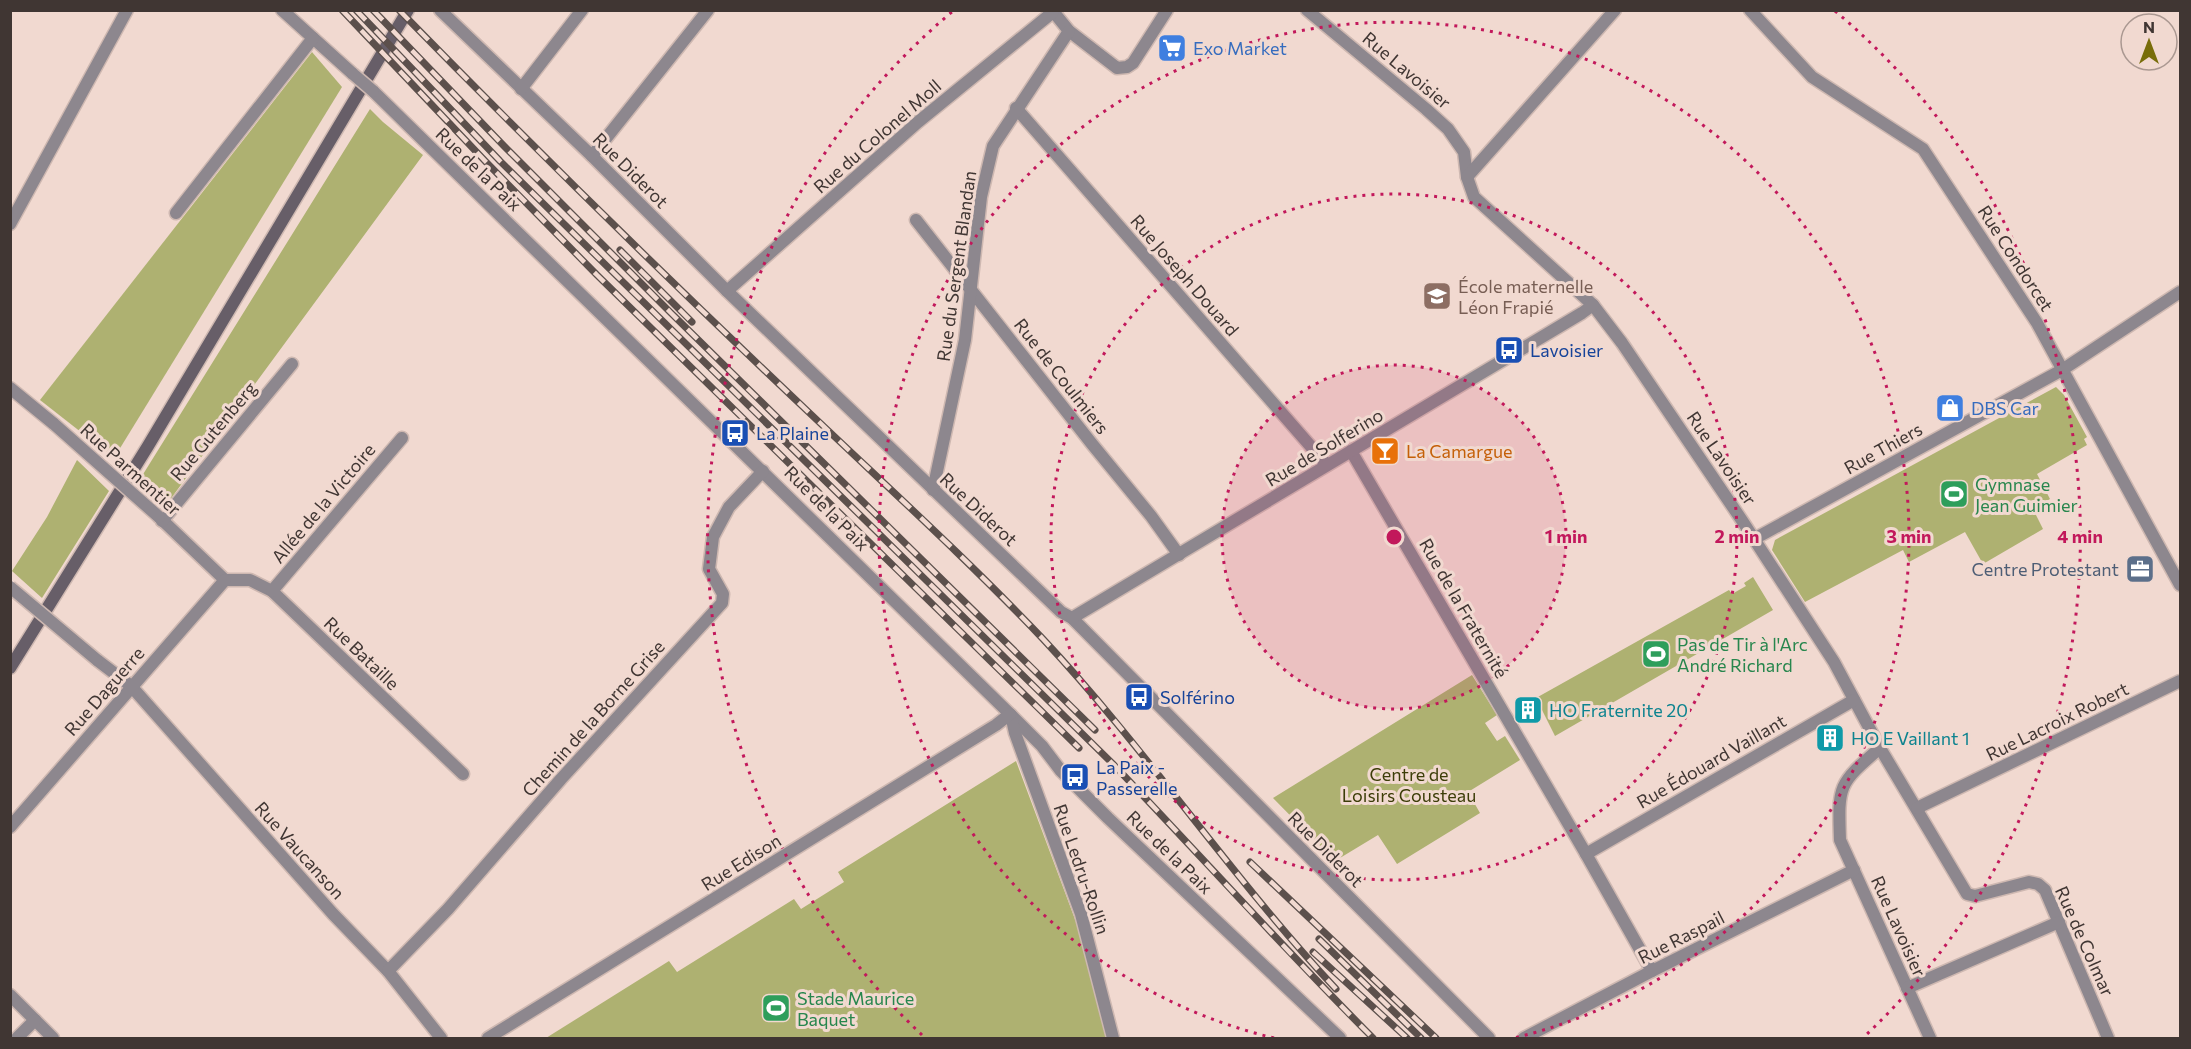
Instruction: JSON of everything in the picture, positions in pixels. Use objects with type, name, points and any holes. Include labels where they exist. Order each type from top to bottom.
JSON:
[{"type":"main road","points":[[10,668],[148,446],[408,10]]},
{"type":"street","points":[[10,224],[127,10]]},
{"type":"street","name":"Rue de la Paix","points":[[282,10],[373,91],[1010,714],[1042,746],[1061,771],[1108,818],[1340,1038]]},
{"type":"street","name":"Rue Diderot","points":[[440,10],[933,490],[1061,612],[1072,618],[1488,1038]]},
{"type":"street","points":[[521,89],[582,10]]},
{"type":"street","points":[[592,156],[708,10]]},
{"type":"street","points":[[1053,11],[1069,30],[1117,68],[1127,67],[1133,63],[1167,10]]},
{"type":"street","name":"Rue Lavoisier","points":[[1307,10],[1448,129],[1464,152],[1467,177],[1474,197],[1593,305],[1622,343],[1834,662],[1880,748],[1847,778],[1841,788],[1840,840],[1930,1038]]},
{"type":"street","points":[[1467,177],[1615,10]]},
{"type":"street","name":"Rue Condorcet","points":[[1750,10],[1812,77],[1923,149],[2037,323],[2181,585]]},
{"type":"street","name":"Rue du Colonel Moll","points":[[727,291],[918,122],[1053,11]]},
{"type":"street","name":"Rue du Sergent Blandan","points":[[933,490],[965,340],[981,196],[993,146],[1069,30]]},
{"type":"street","points":[[176,213],[313,38]]},
{"type":"street","name":"Rue Joseph Douard","points":[[1016,108],[1327,465]]},
{"type":"street","name":"Rue de Coulmiers","points":[[916,220],[1151,516],[1179,555]]},
{"type":"street","name":"Rue Thiers","points":[[1754,539],[2062,370],[2181,292]]},
{"type":"street","name":"Rue de Solferino","points":[[1072,618],[1582,314],[1593,305]]},
{"type":"street","name":"Rue Gutenberg","points":[[160,519],[292,364]]},
{"type":"street","name":"Rue Parmentier","points":[[10,388],[54,424],[225,580]]},
{"type":"street","name":"Allée de la Victoire","points":[[272,591],[402,438]]},
{"type":"street","name":"Rue de la Fraternité","points":[[1351,451],[1652,971]]},
{"type":"street","name":"Chemin de la Borne Grise","points":[[387,971],[448,909],[561,779],[722,603],[723,594],[709,569],[713,537],[729,507],[763,471]]},
{"type":"street","name":"Rue Bataille","points":[[225,580],[250,580],[272,591],[463,774]]},
{"type":"street","name":"Rue Daguerre","points":[[10,827],[225,580]]},
{"type":"street","name":"Rue Vaucanson","points":[[10,587],[131,686],[333,914],[387,971],[441,1038]]},
{"type":"street","name":"Rue Lacroix Robert","points":[[1917,808],[2181,681]]},
{"type":"street","name":"Rue Édouard Vaillant","points":[[1586,854],[1854,700]]},
{"type":"street","name":"Rue Ledru-Rollin","points":[[1010,714],[1081,914],[1113,1038]]},
{"type":"street","name":"Rue Edison","points":[[488,1038],[1010,714]]},
{"type":"street","points":[[1024,752],[1042,746]]},
{"type":"street","name":"Rue de Colmar","points":[[1880,748],[1967,894],[1975,896],[2029,882],[2038,884],[2045,890],[2108,1038]]},
{"type":"street","name":"Rue Raspail","points":[[1524,1038],[1854,870]]},
{"type":"street","points":[[1907,988],[2059,922]]},
{"type":"street","points":[[10,995],[53,1038]]},
{"type":"street","points":[[17,1038],[35,1020]]},
{"type":"green space","points":[[312,52],[342,87],[114,458],[40,400]]},
{"type":"green space","points":[[370,109],[423,155],[164,508],[137,484]]},
{"type":"green space","name":"Gymnase Jean Guimier","points":[[2056,387],[2064,395],[2087,437],[2084,439],[2087,445],[2037,474],[2050,499],[2033,509],[2043,529],[1983,564],[1965,532],[1909,562],[1903,550],[1805,602],[1772,550],[1775,540]]},
{"type":"green space","points":[[77,460],[109,491],[42,598],[12,571],[47,517]]},
{"type":"green space","name":"Pas de Tir à l'Arc André Richard","points":[[1753,577],[1773,610],[1555,736],[1536,698],[1729,590],[1732,594],[1746,586],[1744,583]]},
{"type":"green space","name":"Centre de Loisirs Cousteau","points":[[1472,675],[1497,715],[1485,723],[1497,741],[1505,736],[1520,760],[1468,792],[1480,813],[1397,864],[1378,835],[1335,861],[1273,798]]},
{"type":"green space","points":[[1016,761],[1076,922],[1106,1038],[546,1038],[669,961],[677,972],[794,899],[801,909],[844,882],[838,872]]},
{"type":"railway","points":[[342,10],[597,275],[1079,748]]},
{"type":"railway","points":[[356,10],[500,161],[1113,764],[1373,1038]]},
{"type":"railway","points":[[373,10],[504,146],[671,313],[1095,730]]},
{"type":"railway","points":[[399,10],[607,218],[960,556],[1043,639],[1118,725],[1261,903],[1336,989]]},
{"type":"railway","points":[[620,250],[692,322]]},
{"type":"railway","points":[[1250,862],[1436,1038]]},
{"type":"railway","points":[[1319,939],[1421,1038]]},
{"type":"railway","points":[[1313,952],[1407,1038]]},
{"type":"place","name":"Exo Market","points":[[1172,48]]},
{"type":"place","name":"École maternelle Léon Frapié","points":[[1437,296]]},
{"type":"place","name":"Lavoisier","points":[[1509,350]]},
{"type":"place","name":"DBS Car","points":[[1950,408]]},
{"type":"place","name":"La Plaine","points":[[735,433]]},
{"type":"place","name":"La Camargue","points":[[1385,451]]},
{"type":"place","name":"Gymnase Jean Guimier","points":[[1954,494]]},
{"type":"place","name":"Centre Protestant","points":[[2140,569]]},
{"type":"place","name":"Pas de Tir à l'Arc André Richard","points":[[1656,654]]},
{"type":"place","name":"Solférino","points":[[1139,697]]},
{"type":"place","name":"HO Fraternite 20","points":[[1528,710]]},
{"type":"place","name":"HO E Vaillant 1","points":[[1830,738]]},
{"type":"place","name":"La Paix - Passerelle","points":[[1075,777]]},
{"type":"place","name":"Stade Maurice Baquet","points":[[776,1008]]}]
